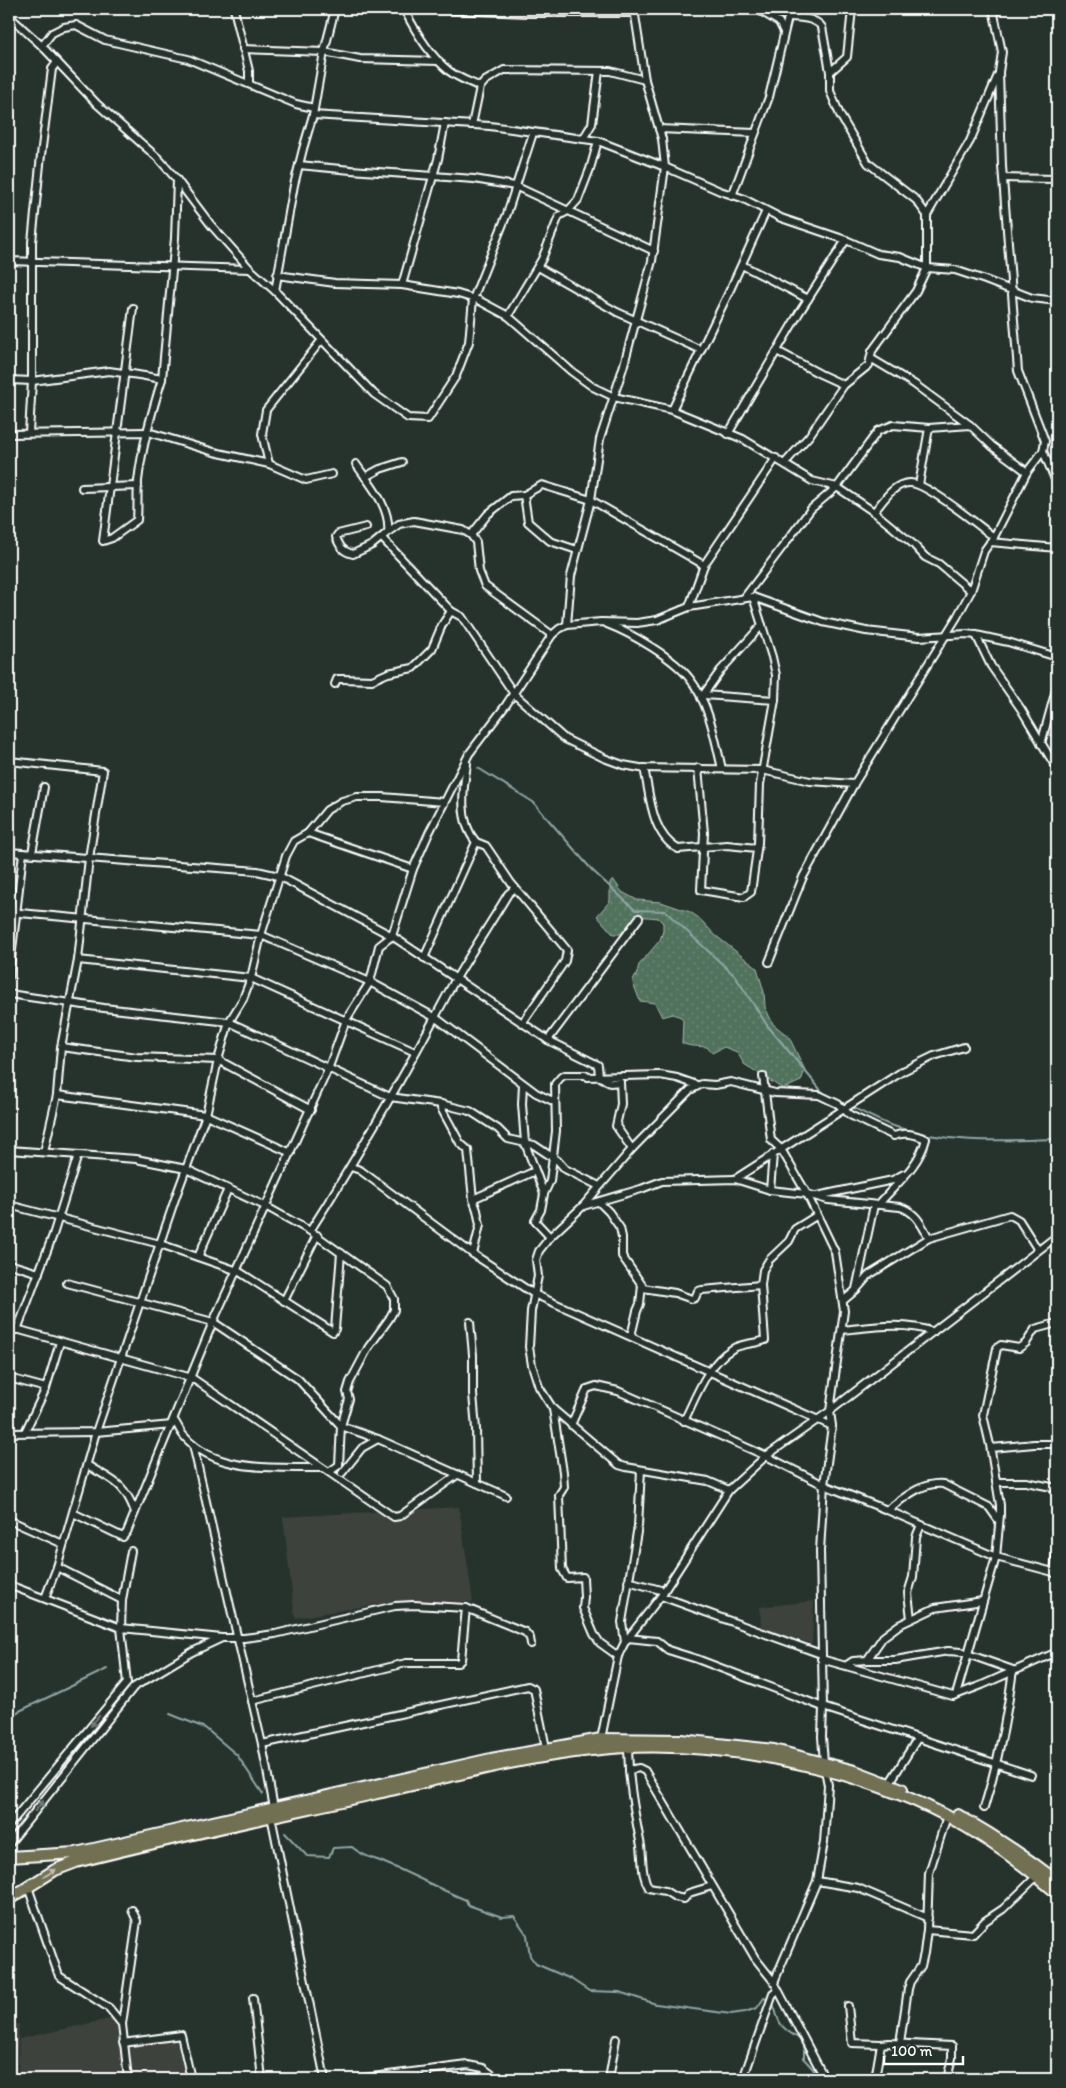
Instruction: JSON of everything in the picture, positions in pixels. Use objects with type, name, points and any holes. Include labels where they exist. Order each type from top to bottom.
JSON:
[{"type":"main road","points":[[9,1898],[55,1870],[76,1862],[273,1812],[546,1748],[601,1740],[681,1740],[725,1743],[774,1750],[889,1784],[949,1810],[989,1833],[1030,1860],[1057,1881]]},
{"type":"main road","points":[[9,1858],[76,1853],[528,1760],[590,1750],[700,1748],[824,1766],[899,1795],[947,1816],[999,1848],[1057,1893]]},
{"type":"street","points":[[234,9],[249,71],[249,84]]},
{"type":"street","points":[[275,291],[299,164],[314,112],[324,52],[335,9]]},
{"type":"street","points":[[404,9],[414,30],[438,61],[451,72],[480,87]]},
{"type":"street","points":[[423,9],[634,11],[646,80],[662,139],[665,167],[654,251],[636,321],[600,440],[590,500],[571,576],[567,625]]},
{"type":"street","points":[[757,9],[779,22],[784,32]]},
{"type":"street","points":[[732,196],[769,97],[790,9]]},
{"type":"street","points":[[830,72],[847,57],[852,9]]},
{"type":"street","points":[[769,962],[803,877],[854,784],[971,590],[977,570],[992,539],[1027,472],[1043,450],[1045,441],[1018,371],[1003,178],[1000,72],[1001,36],[993,9]]},
{"type":"street","points":[[9,16],[42,46],[97,104],[159,159],[211,225],[250,269],[275,291],[374,394],[408,418],[428,418],[456,376],[469,342],[474,299],[498,238],[533,133]]},
{"type":"street","points":[[788,17],[808,19],[819,23],[822,27],[830,72],[830,91],[834,104],[868,163],[916,200],[927,215]]},
{"type":"street","points":[[42,46],[52,33],[64,27],[76,25],[105,40],[188,59],[314,112],[490,126],[598,141],[732,196],[742,198],[781,218],[846,240],[878,254],[900,257],[927,268],[955,270],[1012,289],[1032,298],[1057,301]]},
{"type":"street","points":[[243,49],[324,52],[360,59],[438,61]]},
{"type":"street","points":[[29,433],[32,381],[31,262],[40,155],[52,69],[57,62]]},
{"type":"street","points":[[472,125],[480,87],[485,81],[504,70],[610,71],[646,80]]},
{"type":"street","points":[[583,139],[592,124],[599,71]]},
{"type":"street","points":[[785,463],[809,436],[844,385],[869,365],[872,359],[872,351],[916,291],[927,268],[927,215],[970,141],[1000,72]]},
{"type":"street","points":[[402,285],[433,175],[445,123]]},
{"type":"street","points":[[659,129],[756,133]]},
{"type":"street","points":[[508,316],[538,268],[559,216],[568,211],[578,200],[598,141]]},
{"type":"street","points":[[299,164],[492,181],[515,186],[654,251]]},
{"type":"street","points":[[1003,178],[1057,179]]},
{"type":"street","points":[[133,308],[103,541],[112,538],[137,520],[138,486],[150,416],[162,379],[172,268],[177,180]]},
{"type":"street","points":[[672,410],[766,211]]},
{"type":"street","points":[[728,434],[808,299],[846,240]]},
{"type":"street","points":[[9,262],[250,269]]},
{"type":"street","points":[[742,265],[808,299]]},
{"type":"street","points":[[538,268],[636,321],[701,350]]},
{"type":"street","points":[[277,275],[335,283],[402,285],[458,294],[474,299],[508,316],[570,371],[593,387],[614,398],[672,410],[743,440],[785,463],[812,481],[837,487],[874,512],[925,556],[939,564],[971,590]]},
{"type":"street","points":[[269,464],[262,434],[266,410],[321,340]]},
{"type":"street","points":[[777,351],[844,385]]},
{"type":"street","points":[[872,359],[914,384],[970,425],[992,446],[1027,472]]},
{"type":"street","points":[[9,380],[32,381],[108,371],[162,379]]},
{"type":"street","points":[[744,598],[811,509],[837,487],[878,431],[893,425],[929,428],[970,425]]},
{"type":"street","points":[[919,485],[929,428]]},
{"type":"street","points":[[9,434],[148,432],[222,454],[269,464],[306,480],[332,474]]},
{"type":"street","points":[[1043,450],[1057,484]]},
{"type":"street","points":[[689,607],[704,565],[776,458]]},
{"type":"street","points":[[365,477],[380,469],[402,462]]},
{"type":"street","points":[[356,464],[384,509],[388,532]]},
{"type":"street","points":[[874,512],[889,494],[900,485],[911,482],[925,487],[992,539],[1057,548]]},
{"type":"street","points":[[471,535],[488,514],[511,496],[524,494],[542,485],[590,500],[704,565]]},
{"type":"street","points":[[82,488],[138,486]]},
{"type":"street","points":[[524,494],[528,522],[550,540],[577,550]]},
{"type":"street","points":[[366,527],[338,534],[336,538],[339,546],[352,554],[372,545],[398,524],[414,521],[463,530],[471,535],[476,542],[479,571],[485,586],[552,635]]},
{"type":"street","points":[[382,538],[451,611],[462,617],[514,694],[565,739],[623,765],[644,768],[762,770],[810,781],[854,784]]},
{"type":"street","points":[[698,768],[704,833],[701,890],[748,896],[757,848],[762,770],[775,700],[776,675],[753,596]]},
{"type":"street","points":[[523,1022],[566,961],[567,950],[515,888],[486,846],[476,842],[470,835],[463,804],[469,754],[514,694],[552,635],[559,629],[567,625],[601,622],[637,623],[657,620],[689,607],[753,596],[823,622],[866,631],[918,636],[976,636],[1008,642],[1057,656]]},
{"type":"street","points":[[334,684],[336,679],[378,679],[388,673],[413,668],[432,649],[442,625],[451,611]]},
{"type":"street","points":[[601,622],[640,640],[664,656],[690,678],[703,696],[722,769]]},
{"type":"street","points":[[703,696],[721,670],[762,625]]},
{"type":"street","points":[[976,636],[992,666],[1021,709],[1057,769]]},
{"type":"street","points":[[1041,744],[1057,686]]},
{"type":"street","points":[[703,696],[775,700]]},
{"type":"street","points":[[9,761],[103,771],[89,858],[78,960],[61,1047],[57,1095],[44,1152]]},
{"type":"street","points":[[72,1513],[123,1537],[127,1532],[214,1322],[311,1110],[346,1020],[370,982],[379,946],[392,936],[413,869],[444,802],[468,761]]},
{"type":"street","points":[[644,768],[659,831],[672,845],[678,849],[726,845],[757,848]]},
{"type":"street","points":[[32,853],[44,786]]},
{"type":"street","points":[[45,1598],[96,1432],[206,1115],[218,1060],[229,1022],[243,999],[251,978],[261,935],[279,876],[294,841],[308,833],[327,810],[342,801],[357,797],[444,802]]},
{"type":"street","points":[[308,833],[413,869]]},
{"type":"street","points":[[424,958],[476,842]]},
{"type":"street","points":[[9,852],[257,871],[279,876],[392,936],[548,1040],[598,1065],[600,1076],[610,1083],[620,1082],[621,1104],[616,1126],[632,1149]]},
{"type":"street","points":[[9,977],[23,853]]},
{"type":"street","points":[[310,1231],[351,1167],[457,978],[508,894],[515,888]]},
{"type":"street","points":[[9,912],[261,935],[370,982],[436,1018],[523,1084],[542,1097],[555,1102]]},
{"type":"street","points":[[548,1040],[639,918]]},
{"type":"street","points":[[78,960],[251,978],[415,1052]]},
{"type":"street","points":[[9,994],[229,1022],[390,1097],[441,1104],[470,1111],[498,1129],[508,1139],[534,1145],[565,1169],[599,1186]]},
{"type":"street","points":[[61,1047],[137,1058],[218,1060],[311,1110]]},
{"type":"street","points":[[735,1179],[903,1071],[934,1056],[964,1047]]},
{"type":"street","points":[[550,1237],[535,1221],[541,1210],[544,1194],[550,1181],[556,1131],[556,1084],[560,1077],[566,1075],[660,1075],[677,1078],[697,1085],[731,1082],[765,1090],[819,1095],[838,1104],[850,1115],[894,1136],[911,1134],[926,1139],[912,1169],[877,1205],[856,1290]]},
{"type":"street","points":[[763,1076],[771,1140],[781,1149],[810,1196],[816,1216],[835,1252],[844,1300],[842,1330],[830,1411],[832,1426],[824,1485],[820,1551],[822,1737],[824,1766],[828,1785],[824,1842],[817,1881],[774,1982],[775,1993],[825,2079]]},
{"type":"street","points":[[523,1084],[522,1104],[525,1143],[544,1194]]},
{"type":"street","points":[[697,1085],[632,1149],[583,1206],[550,1237],[539,1251],[536,1260],[538,1276],[531,1311],[529,1347],[539,1387],[553,1409],[619,1464],[641,1470],[708,1481],[730,1490]]},
{"type":"street","points":[[57,1095],[206,1115],[291,1153]]},
{"type":"street","points":[[441,1104],[441,1108],[460,1144],[468,1150],[472,1199],[477,1210],[480,1226],[473,1254]]},
{"type":"street","points":[[9,1150],[136,1159],[186,1169],[267,1207],[310,1231],[387,1286],[395,1304],[389,1319],[368,1348],[350,1382],[347,1392],[349,1399],[341,1426],[339,1465],[347,1485]]},
{"type":"street","points":[[770,1190],[773,1154]]},
{"type":"street","points":[[18,1330],[58,1219],[78,1155]]},
{"type":"street","points":[[351,1167],[360,1170],[473,1254],[534,1294],[832,1426]]},
{"type":"street","points":[[810,1196],[893,1180],[912,1169]]},
{"type":"street","points":[[472,1199],[535,1171]]},
{"type":"street","points":[[583,1206],[662,1181],[735,1179],[770,1190],[900,1207],[911,1211],[929,1238]]},
{"type":"street","points":[[198,1257],[228,1189]]},
{"type":"street","points":[[599,1202],[620,1228],[622,1256],[643,1288],[631,1336]]},
{"type":"street","points":[[9,1205],[160,1244],[238,1271],[333,1332],[335,1329],[341,1253]]},
{"type":"street","points":[[844,1300],[869,1275],[929,1238],[1010,1215],[1019,1220],[1038,1250]]},
{"type":"street","points":[[684,1420],[710,1371],[730,1350],[765,1340],[761,1285],[763,1270],[769,1260],[790,1242],[795,1229],[816,1216]]},
{"type":"street","points":[[284,1301],[316,1235]]},
{"type":"street","points":[[601,1740],[618,1656],[730,1490],[766,1456],[830,1411],[1057,1236]]},
{"type":"street","points":[[9,1264],[39,1273]]},
{"type":"street","points":[[67,1283],[214,1322],[298,1379],[341,1426],[378,1439],[506,1496]]},
{"type":"street","points":[[643,1288],[674,1293],[692,1299],[695,1298],[698,1291],[761,1285]]},
{"type":"street","points":[[470,1322],[473,1355],[477,1483]]},
{"type":"street","points":[[956,1695],[996,1557],[1000,1505],[991,1448],[983,1415],[998,1346],[1019,1348],[1026,1343],[1035,1329],[1057,1323]]},
{"type":"street","points":[[842,1330],[892,1326],[922,1328],[933,1332]]},
{"type":"street","points":[[9,1327],[192,1378],[347,1485],[397,1517],[457,1475]]},
{"type":"street","points":[[25,1432],[46,1388],[60,1342]]},
{"type":"street","points":[[9,1378],[46,1388]]},
{"type":"street","points":[[571,1425],[584,1394],[590,1387],[596,1386],[618,1391],[766,1456],[824,1485],[996,1557],[1056,1573],[1057,1544]]},
{"type":"street","points":[[553,1409],[564,1487],[559,1495],[562,1569],[567,1578],[583,1576],[583,1608],[594,1634],[600,1643],[618,1656]]},
{"type":"street","points":[[9,1433],[96,1432],[173,1422]]},
{"type":"street","points":[[173,1422],[193,1445],[213,1456],[245,1465],[323,1468]]},
{"type":"street","points":[[342,1473],[362,1448],[378,1439]]},
{"type":"street","points":[[991,1448],[1057,1444]]},
{"type":"street","points":[[193,1445],[262,1744],[273,1812],[325,2079]]},
{"type":"street","points":[[87,1465],[122,1487],[128,1494],[135,1512]]},
{"type":"street","points":[[329,1472],[339,1465]]},
{"type":"street","points":[[627,1640],[622,1622],[638,1526],[641,1470]]},
{"type":"street","points":[[996,1482],[1026,1482],[1057,1488]]},
{"type":"street","points":[[887,1510],[921,1487],[936,1483],[943,1484],[993,1510],[1000,1522]]},
{"type":"street","points":[[993,1510],[1000,1505]]},
{"type":"street","points":[[9,1520],[63,1544]]},
{"type":"street","points":[[911,1619],[908,1593],[913,1576],[916,1537],[921,1525]]},
{"type":"street","points":[[9,1825],[127,1683],[121,1628],[122,1600],[131,1551]]},
{"type":"street","points":[[56,1567],[122,1600]]},
{"type":"street","points":[[628,1581],[821,1656],[947,1694],[956,1695],[1057,1652]]},
{"type":"street","points":[[9,1585],[121,1628],[237,1638],[274,1634],[395,1606],[414,1605],[466,1608],[525,1632],[530,1638],[531,1644]]},
{"type":"street","points":[[867,1660],[883,1637],[899,1625],[935,1608],[983,1601]]},
{"type":"street","points":[[252,1702],[406,1664],[458,1663],[461,1660],[466,1608]]},
{"type":"street","points":[[9,1844],[134,1687],[192,1652],[222,1638]]},
{"type":"street","points":[[627,1640],[657,1641],[668,1650],[697,1659],[823,1707],[1031,1775]]},
{"type":"street","points":[[847,1665],[853,1661],[895,1660],[948,1652],[968,1653],[1013,1670]]},
{"type":"street","points":[[984,1808],[997,1765],[1008,1711],[1013,1670]]},
{"type":"street","points":[[262,1744],[528,1686],[534,1689],[546,1748]]},
{"type":"street","points":[[889,1784],[917,1739]]},
{"type":"street","points":[[628,1748],[632,1804],[642,1867],[649,1888],[665,1891],[675,1897],[684,1899],[689,1893],[712,1886]]},
{"type":"street","points":[[629,1770],[638,1768],[646,1771],[759,1964],[774,1982]]},
{"type":"street","points":[[900,2043],[908,1989],[913,1976],[920,1966],[927,1930],[929,1873],[947,1816]]},
{"type":"street","points":[[927,1930],[973,1934],[985,1921],[1003,1909],[1037,1876]]},
{"type":"street","points":[[817,1881],[858,1888],[928,1918]]},
{"type":"street","points":[[28,1887],[59,1976],[108,2008],[122,2024]]},
{"type":"street","points":[[128,2079],[122,2024],[137,1921],[132,1910]]},
{"type":"street","points":[[743,2079],[769,2004],[775,1993]]},
{"type":"street","points":[[253,1998],[262,2079]]},
{"type":"street","points":[[848,2006],[852,2043],[952,2046],[953,2050],[947,2079]]},
{"type":"street","points":[[123,2043],[181,2035],[191,2079]]},
{"type":"street","points":[[609,2079],[616,2039]]},
{"type":"street","points":[[875,2079],[881,2044]]},
{"type":"street","points":[[356,2079],[468,2065],[483,2068],[498,2079]]},
{"type":"street","points":[[427,2070],[427,2079]]},
{"type":"shaded area","points":[[459,1507],[473,1602],[396,1601],[295,1618],[283,1517]]},
{"type":"shaded area","points":[[814,1601],[812,1644],[761,1628],[760,1607]]},
{"type":"shaded area","points":[[118,2017],[126,2079],[18,2079],[19,2039]]},
{"type":"shaded area","points":[[19,2024],[16,2079],[9,2079],[9,2025]]},
{"type":"shaded area","points":[[179,2036],[185,2079],[129,2079],[125,2045]]},
{"type":"green space","points":[[613,879],[622,892],[637,900],[661,902],[690,912],[699,918],[715,935],[757,968],[764,992],[765,1007],[773,1024],[789,1037],[805,1070],[801,1081],[783,1089],[744,1064],[737,1052],[724,1047],[712,1053],[707,1047],[691,1046],[682,1043],[683,1021],[681,1017],[673,1014],[662,1017],[655,1003],[640,1001],[633,979],[636,976],[639,965],[660,940],[663,923],[658,918],[642,917],[635,920],[620,934],[613,934],[597,916],[610,901],[610,882]]},
{"type":"waterway","points":[[478,768],[533,802],[592,870],[635,910],[665,911],[735,976],[767,1025],[824,1094],[847,1105]]},
{"type":"waterway","points":[[852,1107],[890,1125],[931,1135],[973,1140],[1057,1139]]},
{"type":"waterway","points":[[9,1716],[107,1669]]},
{"type":"waterway","points":[[170,1714],[205,1728],[237,1755],[263,1794]]},
{"type":"waterway","points":[[285,1833],[307,1856],[329,1857],[333,1848],[352,1847],[364,1855],[466,1900],[468,1905],[502,1917],[514,1916],[527,1935],[530,1956],[536,1964],[571,1979],[589,1991],[619,1992],[656,2004],[731,2014],[757,2008],[764,1998],[769,2000]]},
{"type":"waterway","points":[[772,2003],[782,2025],[801,2040],[804,2059],[814,2070],[812,2079]]}]
